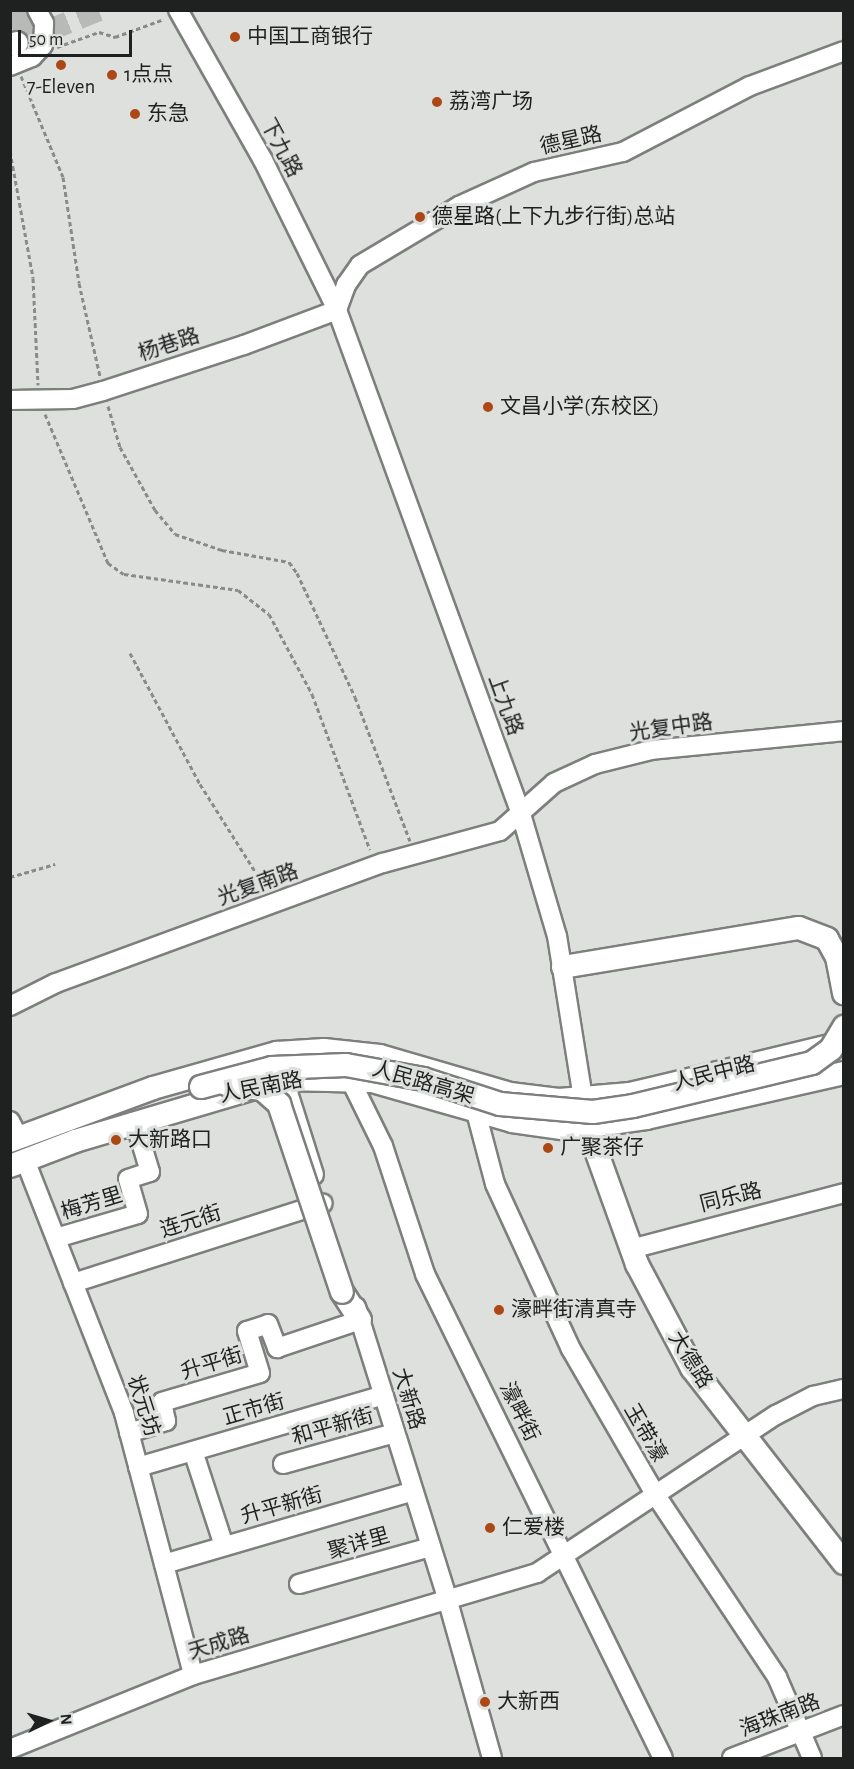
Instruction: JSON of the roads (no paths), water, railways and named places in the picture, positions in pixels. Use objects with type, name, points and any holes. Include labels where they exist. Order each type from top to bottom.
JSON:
[{"type":"main road","points":[[563,967],[807,929],[820,933],[833,947],[843,993]]},
{"type":"main road","points":[[812,1063],[831,1049],[843,1027]]},
{"type":"main road","name":"人民中路","points":[[583,1100],[639,1092],[843,1042]]},
{"type":"main road","name":"人民南路","points":[[14,1147],[186,1077],[277,1053],[352,1052],[409,1062],[510,1094],[583,1100]]},
{"type":"main road","name":"人民路高架","points":[[14,1147],[201,1087],[272,1068],[346,1065],[423,1079],[500,1104],[593,1112],[633,1106],[843,1056]]},
{"type":"main road","name":"人民中路","points":[[588,1128],[646,1118],[843,1072]]},
{"type":"main road","name":"人民南路","points":[[14,1147],[135,1122],[284,1079],[350,1079],[403,1088],[476,1112],[549,1129],[588,1128]]},
{"type":"main road","points":[[201,1087],[251,1085],[279,1104],[342,1292],[360,1320]]},
{"type":"main road","name":"大德路","points":[[588,1128],[631,1249],[692,1368],[843,1563]]},
{"type":"street","points":[[13,54],[39,53],[45,37],[44,23],[36,10]]},
{"type":"street","name":"下九路","points":[[179,12],[263,160],[337,310]]},
{"type":"street","name":"德星路","points":[[337,310],[346,285],[360,265],[459,206],[534,172],[623,152],[750,86],[843,51]]},
{"type":"street","name":"杨巷路","points":[[10,400],[73,399],[103,391],[244,345],[337,310]]},
{"type":"street","name":"上九路","points":[[337,310],[521,814],[563,967],[588,1128]]},
{"type":"street","name":"光复中路","points":[[521,814],[554,783],[595,764],[651,750],[843,731]]},
{"type":"street","name":"光复南路","points":[[10,1006],[56,983],[375,866],[500,831],[521,814]]},
{"type":"street","name":"大新路","points":[[277,1053],[447,1598],[492,1758]]},
{"type":"street","name":"濠畔街","points":[[350,1079],[383,1146],[425,1274],[663,1758]]},
{"type":"street","name":"玉带濠","points":[[476,1112],[495,1184],[571,1349],[655,1494],[777,1677],[812,1758]]},
{"type":"street","name":"梅芳里","points":[[56,1238],[138,1214],[128,1179],[150,1172],[135,1122]]},
{"type":"street","name":"状元坊","points":[[14,1147],[56,1238],[129,1433],[193,1675]]},
{"type":"street","name":"同乐路","points":[[631,1249],[680,1233],[843,1193]]},
{"type":"street","name":"连元街","points":[[73,1283],[323,1203]]},
{"type":"street","name":"升平街","points":[[129,1433],[166,1421],[162,1402],[260,1373],[248,1331],[268,1324],[277,1348],[360,1320]]},
{"type":"street","name":"天成路","points":[[10,1749],[193,1675],[537,1573],[795,1404],[843,1389]]},
{"type":"street","name":"正市街","points":[[138,1467],[384,1395]]},
{"type":"street","name":"和平新街","points":[[283,1464],[395,1433]]},
{"type":"street","points":[[193,1451],[224,1546]]},
{"type":"street","name":"升平新街","points":[[164,1564],[413,1491]]},
{"type":"street","name":"聚详里","points":[[299,1584],[431,1547]]},
{"type":"street","name":"海珠南路","points":[[732,1758],[803,1733],[843,1715]]},
{"type":"tunnel","points":[[10,23],[44,10]]},
{"type":"tunnel","points":[[17,43],[99,10]]},
{"type":"place","name":"中国工商银行","points":[[235,37]]},
{"type":"place","name":"7-Eleven","points":[[61,65]]},
{"type":"place","name":"1点点","points":[[112,75]]},
{"type":"place","name":"荔湾广场","points":[[437,102]]},
{"type":"place","name":"东急","points":[[135,114]]},
{"type":"place","name":"德星路(上下九步行街)总站","points":[[420,217]]},
{"type":"place","name":"文昌小学(东校区)","points":[[488,407]]},
{"type":"place","name":"大新路口","points":[[116,1140]]},
{"type":"place","name":"广聚茶仔","points":[[548,1148]]},
{"type":"place","name":"濠畔街清真寺","points":[[499,1310]]},
{"type":"place","name":"仁爱楼","points":[[490,1528]]},
{"type":"place","name":"大新西","points":[[485,1702]]}]
